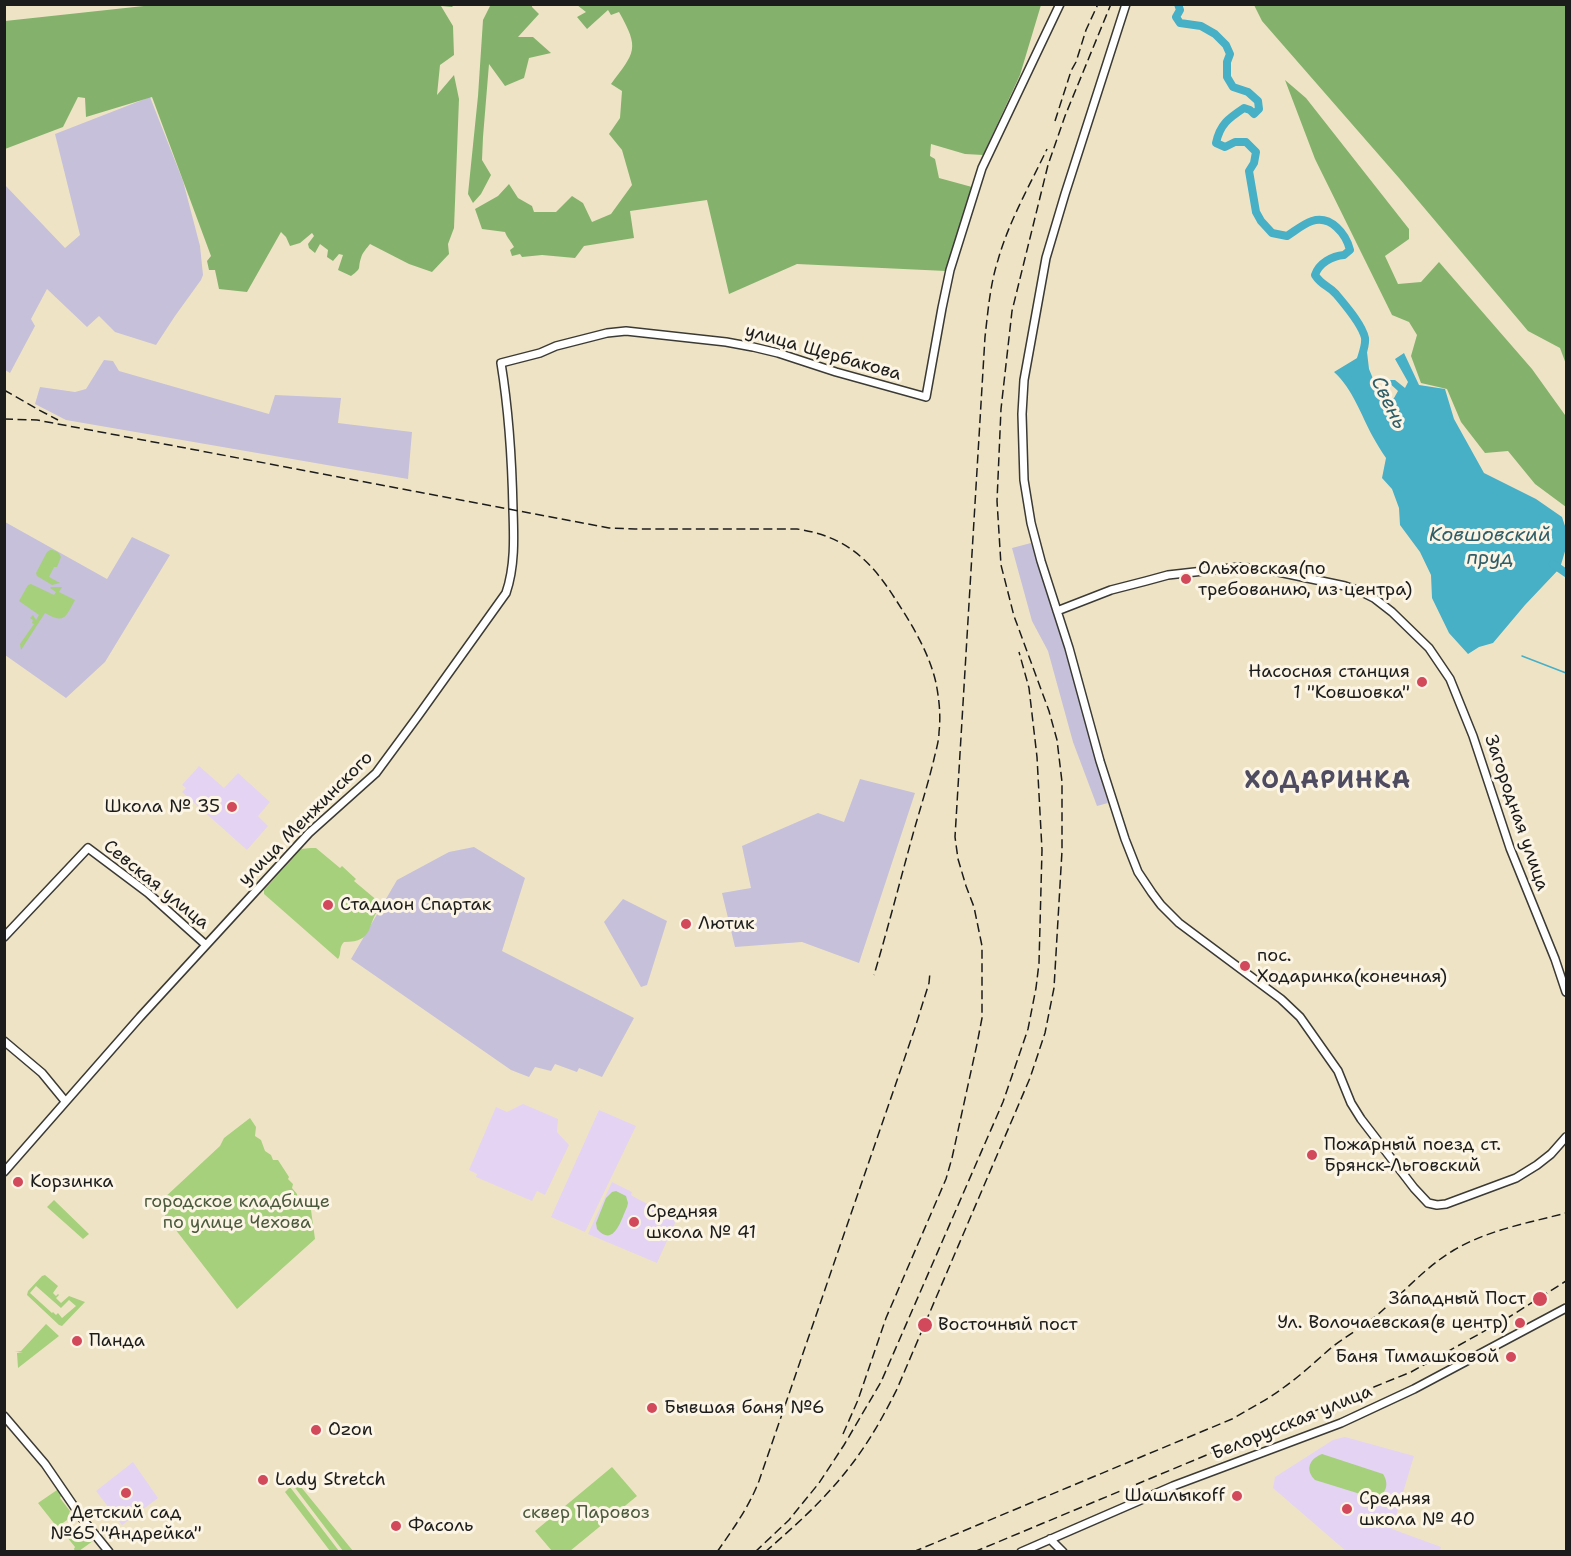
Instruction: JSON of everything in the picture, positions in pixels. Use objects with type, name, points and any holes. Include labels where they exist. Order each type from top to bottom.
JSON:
[{"type":"street","name":"улица Щербакова","points":[[501,363],[607,333],[626,331],[753,347],[926,397],[950,270],[982,168],[1060,4]]},
{"type":"street","points":[[1126,4],[1046,258],[1022,395],[1024,480],[1031,523],[1105,777],[1131,857],[1152,893],[1179,923],[1281,999],[1304,1021],[1338,1071],[1351,1103],[1361,1119],[1428,1203],[1446,1204],[1516,1178],[1551,1154],[1566,1137]]},
{"type":"street","name":"улица Менжинского","points":[[4,1172],[65,1101],[309,833],[376,773],[506,593],[512,561],[513,504],[510,423],[501,363]]},
{"type":"street","name":"Загородная улица","points":[[1057,611],[1112,590],[1168,575],[1233,567],[1269,570],[1345,586],[1374,598],[1430,648],[1450,679],[1473,736],[1510,848],[1566,992]]},
{"type":"street","name":"Севская улица","points":[[4,937],[87,848],[148,893],[206,945]]},
{"type":"street","points":[[4,1041],[42,1073],[65,1101]]},
{"type":"street","name":"Белорусская улица","points":[[1021,1551],[1173,1486],[1341,1423],[1414,1389],[1566,1308]]},
{"type":"street","points":[[4,1416],[45,1464],[84,1521],[109,1551]]},
{"type":"street","points":[[1050,1539],[1063,1551]]},
{"type":"shaded area","points":[[150,97],[183,181],[200,246],[203,275],[201,280],[156,345],[115,332],[99,316],[87,327],[47,289],[31,319],[35,326],[10,373],[5,370],[5,185],[65,248],[80,235],[55,134]]},
{"type":"shaded area","points":[[104,360],[113,361],[119,371],[269,414],[275,395],[341,398],[338,423],[412,432],[408,479],[66,420],[35,404],[40,387],[75,392],[86,389]]},
{"type":"shaded area","points":[[5,522],[107,579],[132,537],[170,555],[105,662],[66,698],[5,655]]},
{"type":"shaded area","points":[[1031,543],[1056,619],[1108,803],[1097,806],[1073,742],[1048,651],[1032,621],[1012,548]]},
{"type":"shaded area","name":"Школа № 35","points":[[199,766],[224,788],[238,773],[270,802],[258,816],[268,826],[247,850],[182,792],[186,788],[182,785]]},
{"type":"shaded area","points":[[860,779],[915,793],[859,963],[802,942],[735,947],[722,893],[751,888],[742,846],[818,813],[844,822]]},
{"type":"shaded area","points":[[474,847],[525,878],[502,951],[634,1018],[602,1077],[579,1068],[577,1072],[555,1064],[551,1071],[535,1067],[529,1077],[511,1070],[351,959],[397,880],[449,852]]},
{"type":"shaded area","points":[[623,899],[667,921],[647,985],[641,987],[604,922]]},
{"type":"shaded area","points":[[523,1104],[558,1119],[557,1132],[569,1145],[545,1195],[537,1191],[532,1201],[476,1177],[477,1174],[469,1170],[496,1107],[507,1112]]},
{"type":"shaded area","points":[[599,1110],[636,1126],[585,1232],[551,1217]]},
{"type":"shaded area","name":"Средняя школа № 41","points":[[612,1182],[632,1192],[631,1195],[636,1198],[673,1217],[675,1223],[657,1263],[588,1234]]},
{"type":"shaded area","name":"Средняя школа № 40","points":[[1345,1437],[1414,1456],[1392,1529],[1441,1547],[1440,1551],[1346,1551],[1273,1488],[1275,1477],[1333,1440]]},
{"type":"shaded area","name":"Детский сад №65 \"Андрейка\"","points":[[133,1462],[158,1498],[122,1525],[96,1491]]},
{"type":"green space","points":[[491,4],[532,5],[539,14],[518,37],[533,37],[551,53],[529,58],[524,78],[505,86],[489,64],[482,160],[491,175],[481,194],[473,203],[468,194],[483,20]]},
{"type":"green space","points":[[153,5],[454,5],[452,7],[441,6],[453,26],[454,55],[440,65],[437,95],[454,75],[459,99],[454,228],[448,244],[449,254],[432,272],[409,264],[370,244],[362,256],[358,270],[351,276],[338,270],[343,255],[339,254],[333,261],[327,257],[328,250],[320,244],[315,253],[309,248],[308,244],[314,236],[312,233],[300,243],[290,246],[281,232],[247,292],[219,289],[215,270],[209,270],[207,261],[211,256],[152,97],[86,117],[85,98],[78,97],[63,127],[5,149],[5,21]]},
{"type":"green space","points":[[577,5],[1041,5],[1020,75],[983,155],[965,154],[931,144],[930,156],[935,159],[939,178],[972,187],[946,271],[797,264],[729,294],[707,200],[630,211],[634,238],[584,246],[575,258],[542,255],[522,257],[520,254],[512,256],[510,250],[514,247],[505,232],[482,229],[475,209],[498,196],[509,184],[518,198],[532,206],[534,212],[556,212],[572,196],[583,203],[592,222],[611,214],[632,185],[622,150],[609,134],[620,118],[622,91],[611,84],[630,57],[632,43],[630,34],[619,12],[611,15],[608,10],[587,29],[577,17],[586,12]]},
{"type":"green space","points":[[1254,5],[1566,5],[1566,364],[1560,348],[1528,331],[1262,21]]},
{"type":"green space","points":[[1285,80],[1306,98],[1409,229],[1409,239],[1385,256],[1398,284],[1421,282],[1439,262],[1532,369],[1565,415],[1566,507],[1535,484],[1508,451],[1485,453],[1461,422],[1447,389],[1421,383],[1411,356],[1417,335],[1409,322],[1392,315],[1315,159]]},
{"type":"green space","points":[[50,550],[54,550],[61,557],[49,577],[60,583],[52,585],[36,573]]},
{"type":"green space","points":[[31,584],[54,595],[56,592],[51,587],[62,587],[59,592],[75,600],[64,617],[57,618],[45,613],[21,650],[20,644],[34,624],[30,618],[33,615],[36,620],[39,615],[19,601],[28,585]]},
{"type":"green space","name":"Стадион Спартак","points":[[316,848],[340,868],[342,866],[356,879],[354,881],[379,902],[380,908],[369,931],[361,939],[344,942],[338,959],[264,894],[264,890],[301,849]]},
{"type":"green space","name":"городское кладбище по улице Чехова","points":[[250,1118],[256,1127],[255,1136],[261,1140],[265,1151],[271,1155],[273,1160],[278,1160],[302,1204],[311,1210],[315,1239],[237,1309],[165,1216],[163,1199],[220,1146],[224,1138]]},
{"type":"green space","points":[[616,1191],[626,1196],[627,1207],[616,1230],[612,1234],[603,1234],[597,1229],[596,1223],[606,1198]]},
{"type":"green space","points":[[54,1200],[89,1234],[83,1239],[47,1207]]},
{"type":"green space","points":[[45,1275],[58,1286],[53,1293],[56,1296],[59,1295],[56,1298],[61,1303],[69,1296],[85,1302],[62,1326],[27,1295]],"holes":[[[36,1286],[61,1308],[69,1300],[76,1306],[62,1318],[58,1313],[56,1315],[52,1313],[30,1293]]]},
{"type":"green space","points":[[46,1324],[59,1336],[18,1368],[17,1353],[23,1352],[15,1352],[21,1351]]},
{"type":"green space","points":[[1322,1454],[1383,1474],[1386,1483],[1385,1491],[1379,1496],[1370,1497],[1315,1480],[1309,1469],[1310,1465]]},
{"type":"green space","name":"сквер Паровоз","points":[[612,1467],[637,1496],[570,1551],[552,1551],[535,1531]]},
{"type":"green space","points":[[297,1482],[353,1551],[343,1551],[293,1485]]},
{"type":"green space","points":[[290,1487],[339,1551],[330,1551],[285,1492]]},
{"type":"green space","points":[[60,1490],[62,1494],[60,1498],[70,1511],[67,1520],[57,1527],[38,1503]]},
{"type":"green space","points":[[62,1529],[85,1531],[93,1541],[79,1551],[75,1551],[75,1547],[63,1532],[59,1532]]},
{"type":"water","name":"Ковшовский пруд","points":[[1367,352],[1369,369],[1381,398],[1394,398],[1398,391],[1386,380],[1395,380],[1405,388],[1408,382],[1395,359],[1404,353],[1419,385],[1445,389],[1454,419],[1484,473],[1536,499],[1562,517],[1566,529],[1566,548],[1560,568],[1493,643],[1479,647],[1468,654],[1449,633],[1432,598],[1431,575],[1420,552],[1400,525],[1399,508],[1392,489],[1382,478],[1386,458],[1352,394],[1334,372]]},
{"type":"waterway","name":"Свень","points":[[1178,4],[1180,10],[1176,17],[1180,23],[1201,26],[1215,34],[1226,45],[1230,54],[1227,62],[1227,77],[1233,87],[1248,92],[1258,101],[1259,109],[1254,114],[1244,108],[1226,122],[1216,143],[1225,147],[1235,142],[1246,142],[1256,152],[1254,163],[1249,171],[1256,212],[1261,221],[1272,233],[1287,236],[1309,222],[1325,221],[1337,227],[1345,238],[1350,250],[1344,255],[1326,261],[1315,275],[1336,294],[1360,327],[1365,338],[1360,362]]},
{"type":"waterway","name":"Свень","points":[[1553,564],[1566,573]]},
{"type":"waterway","points":[[1522,656],[1566,673]]},
{"type":"railway","points":[[1055,121],[1086,30],[1098,4]]},
{"type":"railway","points":[[765,1552],[809,1512],[839,1480],[862,1450],[886,1410],[1030,1078],[1045,1033],[1054,988],[1062,851],[1062,782],[1057,740],[1049,711],[1014,616],[1001,565],[997,501],[1001,409],[1012,311],[1048,165],[1065,116],[1111,4]]},
{"type":"railway","points":[[843,1434],[858,1400],[886,1318],[946,1179],[982,1018],[982,946],[974,907],[958,859],[955,837],[985,337],[995,269],[1014,217],[1047,149]]},
{"type":"railway","points":[[4,390],[58,420]]},
{"type":"railway","points":[[4,419],[37,420],[609,528],[797,529],[814,532],[842,543],[865,560],[885,583],[919,638],[933,671],[940,720],[934,759],[874,975]]},
{"type":"railway","points":[[755,1552],[789,1520],[819,1483],[881,1382],[1003,1102],[1028,1029],[1039,963],[1042,850],[1037,757],[1029,688],[1019,652]]},
{"type":"railway","points":[[717,1552],[746,1509],[759,1481],[915,1028],[929,983],[930,972]]},
{"type":"railway","points":[[913,1552],[1232,1419],[1289,1383],[1332,1347],[1378,1314],[1444,1256],[1494,1232],[1566,1213]]},
{"type":"railway","points":[[974,1552],[1411,1372],[1506,1319],[1566,1281]]},
{"type":"place","name":"Ольховская(по требованию, из центра)","points":[[1186,579]]},
{"type":"place","name":"Насосная станция 1 \"Ковшовка\"","points":[[1422,682]]},
{"type":"place","name":"Школа № 35","points":[[232,807]]},
{"type":"place","name":"Стадион Спартак","points":[[328,905]]},
{"type":"place","name":"Лютик","points":[[686,924]]},
{"type":"place","name":"пос. Ходаринка(конечная)","points":[[1245,966]]},
{"type":"place","name":"Пожарный поезд ст. Брянск-Льговский","points":[[1312,1155]]},
{"type":"place","name":"Корзинка","points":[[18,1182]]},
{"type":"place","name":"Средняя школа № 41","points":[[634,1222]]},
{"type":"place","name":"Западный Пост","points":[[1540,1299]]},
{"type":"place","name":"Ул. Волочаевская(в центр)","points":[[1520,1323]]},
{"type":"place","name":"Восточный пост","points":[[925,1325]]},
{"type":"place","name":"Панда","points":[[77,1341]]},
{"type":"place","name":"Баня Тимашковой","points":[[1511,1357]]},
{"type":"place","name":"Бывшая баня №6","points":[[652,1408]]},
{"type":"place","name":"Ozon","points":[[316,1430]]},
{"type":"place","name":"Lady Stretch","points":[[263,1480]]},
{"type":"place","name":"Детский сад №65 \"Андрейка\"","points":[[126,1493]]},
{"type":"place","name":"Шашлыкоff","points":[[1237,1496]]},
{"type":"place","name":"Средняя школа № 40","points":[[1347,1509]]},
{"type":"place","name":"Фасоль","points":[[396,1526]]},
{"type":"district","name":"ХОДАРИНКА","points":[[1328,782]]}]
